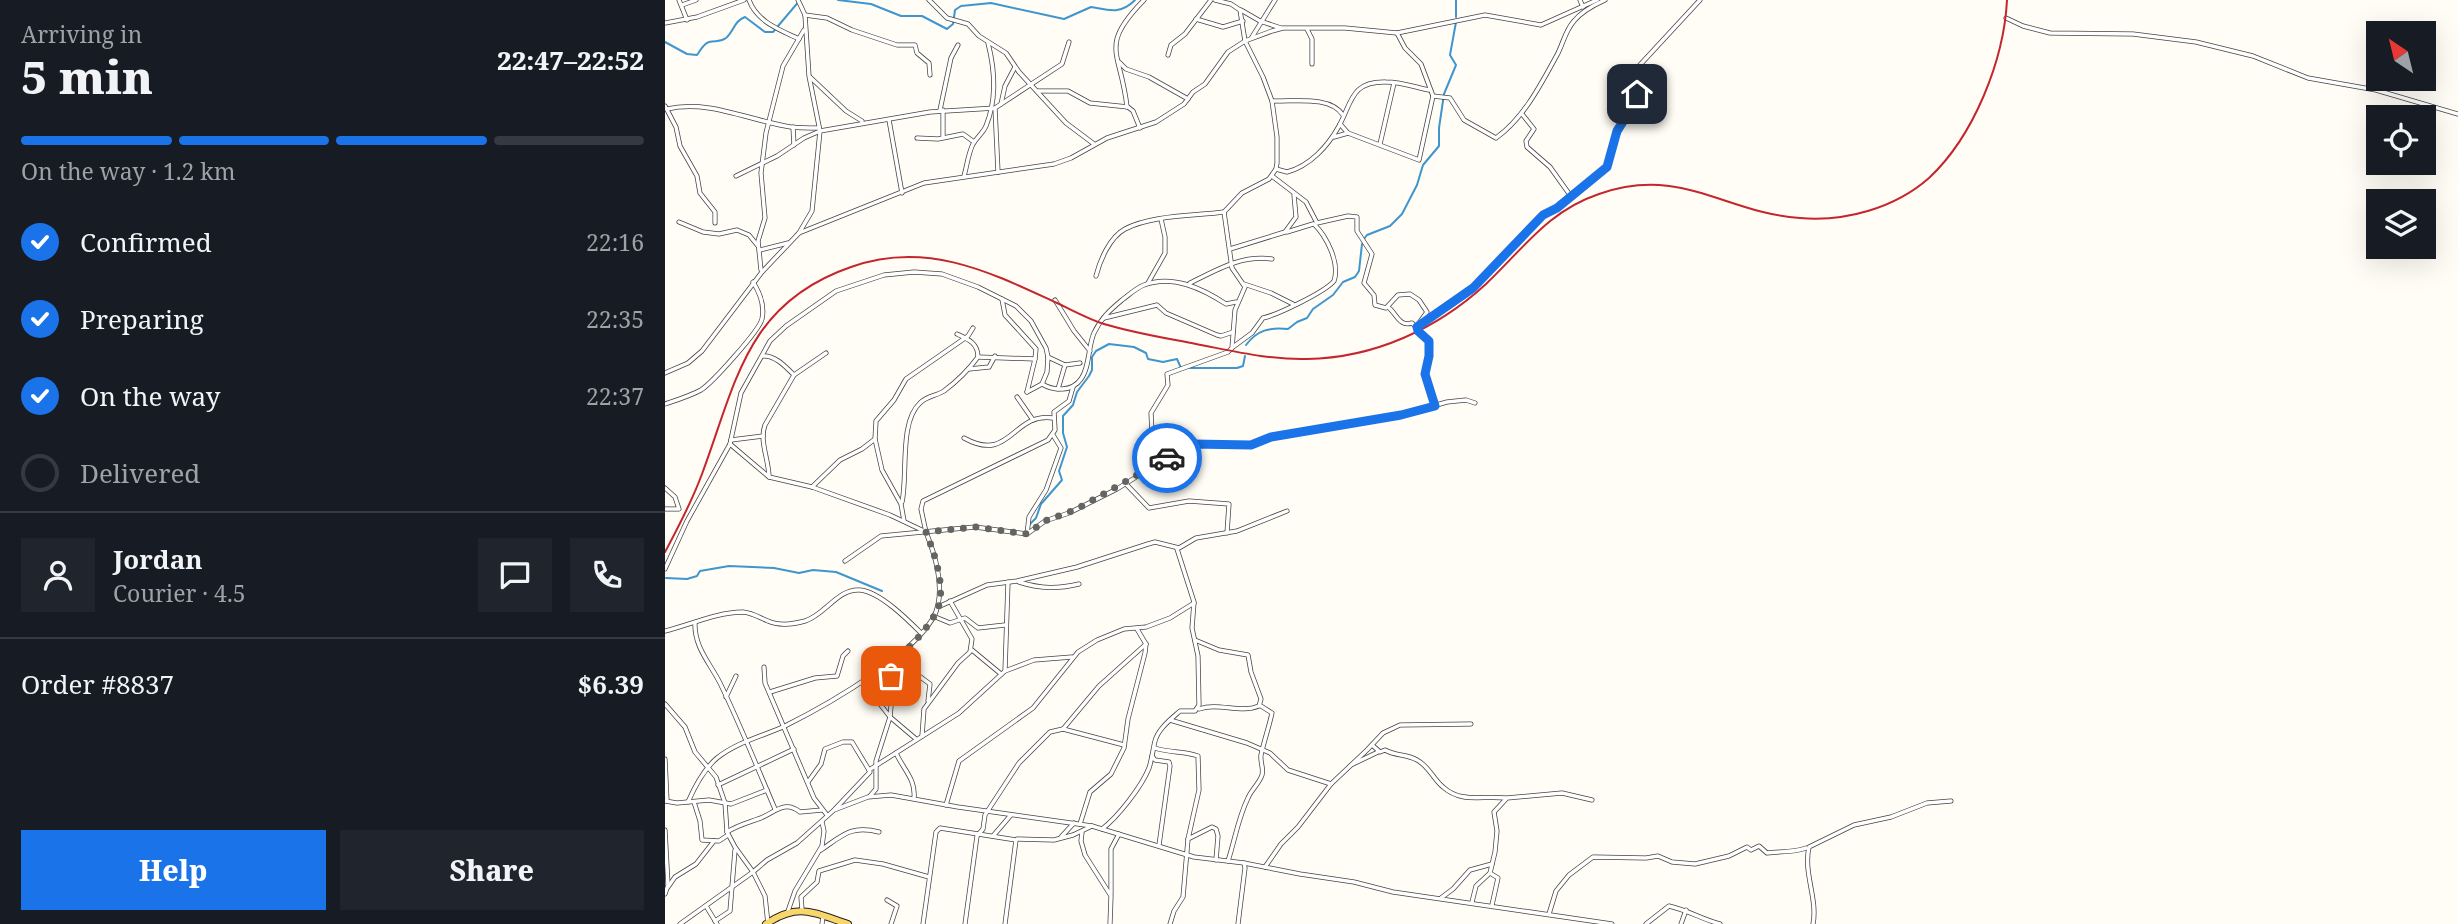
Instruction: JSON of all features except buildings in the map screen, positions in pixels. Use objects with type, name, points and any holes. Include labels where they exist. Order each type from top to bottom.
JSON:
[{"type":"main road","points":[[768,923],[788,912],[802,911],[822,920],[848,924]]},
{"type":"street","points":[[679,0],[687,20]]},
{"type":"street","points":[[682,5],[696,0]]},
{"type":"street","points":[[727,0],[730,6]]},
{"type":"street","points":[[665,22],[687,20],[747,0],[769,25],[799,39]]},
{"type":"street","points":[[665,373],[688,363],[702,351],[753,282],[799,233],[812,211],[819,130],[809,76],[805,15],[798,0]]},
{"type":"street","points":[[929,0],[935,0]]},
{"type":"street","points":[[929,0],[947,18],[968,24],[989,43],[1006,53],[1070,127],[1094,145]]},
{"type":"street","points":[[1127,107],[1115,47],[1119,27],[1144,0]]},
{"type":"street","points":[[1168,55],[1171,44],[1185,34],[1213,0],[1231,4],[1260,21],[1283,29]]},
{"type":"street","points":[[1252,38],[1275,0]]},
{"type":"street","points":[[1580,0],[1583,7]]},
{"type":"street","points":[[799,233],[924,183],[1054,164],[1071,158],[1107,138],[1156,122],[1205,84],[1224,56],[1252,38],[1283,29],[1345,28],[1397,33],[1485,15],[1542,26],[1597,0]]},
{"type":"street","points":[[1433,96],[1450,99],[1464,120],[1494,138],[1499,137],[1521,113],[1558,54],[1574,21],[1605,0]]},
{"type":"street","points":[[1418,327],[1439,313],[1448,303],[1473,288],[1539,219],[1585,187],[1609,164],[1617,131],[1636,101],[1639,89],[1637,74],[1641,62],[1700,0]]},
{"type":"street","points":[[1096,276],[1103,256],[1124,229],[1161,219],[1224,212],[1242,192],[1266,181],[1276,169],[1277,137],[1272,101],[1245,41],[1240,10]]},
{"type":"street","points":[[805,15],[827,18],[852,30],[897,44],[915,45],[917,53],[929,63],[930,75]]},
{"type":"street","points":[[2006,18],[2050,33],[2133,34],[2196,42],[2253,56],[2308,78],[2376,90],[2458,114]]},
{"type":"street","points":[[1196,19],[1223,27],[1243,21]]},
{"type":"street","points":[[762,272],[758,236],[765,218],[761,185],[769,122],[783,66],[805,28]]},
{"type":"street","points":[[1307,29],[1312,39],[1312,64]]},
{"type":"street","points":[[1341,124],[1348,133],[1416,160],[1421,158],[1433,96],[1420,64],[1405,48],[1397,33]]},
{"type":"street","points":[[715,223],[715,212],[700,193],[697,176],[680,146],[666,108],[711,109],[819,130],[941,110],[993,108],[1062,64],[1069,42]]},
{"type":"street","points":[[989,43],[994,72],[993,108],[998,172]]},
{"type":"street","points":[[943,137],[941,110],[951,58],[958,45]]},
{"type":"street","points":[[1117,61],[1126,69],[1149,77],[1188,99]]},
{"type":"street","points":[[1000,104],[1016,66]]},
{"type":"street","points":[[809,76],[851,116],[864,122]]},
{"type":"street","points":[[1276,169],[1287,173],[1304,166],[1332,138],[1341,124],[1352,96],[1358,90],[1376,83],[1394,83],[1429,90]]},
{"type":"street","points":[[1380,144],[1394,83]]},
{"type":"street","points":[[1037,91],[1067,91],[1090,103],[1127,107],[1133,111],[1140,128]]},
{"type":"street","points":[[1272,101],[1326,104],[1338,108],[1343,115]]},
{"type":"street","points":[[964,176],[974,142],[984,130],[993,108]]},
{"type":"street","points":[[1521,113],[1534,129],[1527,141],[1527,147],[1550,167],[1570,195]]},
{"type":"street","points":[[889,120],[902,193]]},
{"type":"street","points":[[793,127],[795,145]]},
{"type":"street","points":[[736,176],[788,151],[819,130]]},
{"type":"street","points":[[1332,138],[1348,133]]},
{"type":"street","points":[[917,138],[963,135],[974,142]]},
{"type":"street","points":[[1163,461],[1148,446],[1152,432],[1151,413],[1168,385],[1167,374],[1228,352],[1242,343],[1263,318],[1273,316],[1323,290],[1336,276],[1328,243],[1307,204],[1272,176]]},
{"type":"street","points":[[1285,232],[1296,217],[1294,194]]},
{"type":"street","points":[[1224,212],[1233,273],[1244,284],[1293,304]]},
{"type":"street","points":[[1230,249],[1316,223],[1348,216],[1357,218],[1357,231],[1372,254],[1364,283],[1374,295],[1375,305],[1388,307],[1398,295],[1405,293],[1414,296],[1427,312],[1418,327]]},
{"type":"street","points":[[1147,284],[1165,253],[1161,219]]},
{"type":"street","points":[[679,222],[703,232],[719,233],[732,229],[743,231],[759,249]]},
{"type":"street","points":[[759,249],[790,242]]},
{"type":"street","points":[[1188,284],[1230,263],[1272,259]]},
{"type":"street","points":[[665,569],[687,522],[731,442],[741,393],[770,341],[778,332],[833,293],[884,275],[914,272],[942,274],[978,287],[1002,299],[1026,314],[1046,348],[1048,357],[1047,372],[1042,384],[1027,392],[1036,352],[1033,345],[1005,315],[1002,299]]},
{"type":"street","points":[[665,404],[694,394],[710,383],[756,331],[763,310],[760,293],[753,282]]},
{"type":"street","points":[[1042,384],[1058,389],[1073,387],[1083,377],[1093,335],[1102,318],[1136,289],[1147,284],[1188,284],[1207,291],[1226,304],[1237,302]]},
{"type":"street","points":[[1232,348],[1237,302],[1244,290],[1244,284]]},
{"type":"street","points":[[1055,300],[1090,351]]},
{"type":"street","points":[[1102,318],[1157,305],[1166,313],[1217,335],[1234,331]]},
{"type":"street","points":[[1388,307],[1401,323],[1418,327],[1429,341],[1425,374],[1435,406]]},
{"type":"street","points":[[904,521],[901,504],[882,470],[875,439],[876,421],[894,400],[906,379],[965,337],[973,328]]},
{"type":"street","points":[[901,504],[906,481],[905,441],[916,408],[931,396],[943,391],[978,356],[977,348],[965,337],[957,334]]},
{"type":"street","points":[[1036,352],[1046,348]]},
{"type":"street","points":[[769,477],[763,429],[794,375],[826,353]]},
{"type":"street","points":[[761,357],[770,356],[794,375]]},
{"type":"street","points":[[978,356],[1035,359]]},
{"type":"street","points":[[966,370],[989,367],[995,356]]},
{"type":"street","points":[[1048,357],[1065,365],[1080,363]]},
{"type":"street","points":[[1058,389],[1065,365]]},
{"type":"street","points":[[1027,534],[1029,517],[1044,495],[1061,448],[1053,435],[1054,412],[1072,397],[1073,387]]},
{"type":"street","points":[[1017,397],[1033,420]]},
{"type":"street","points":[[845,561],[881,536],[975,527],[1027,534],[1045,521],[1069,513],[1193,444],[1251,445],[1271,437],[1401,415],[1462,400],[1475,403]]},
{"type":"street","points":[[964,439],[982,446],[996,446],[1033,420],[1046,417],[1054,419]]},
{"type":"street","points":[[690,801],[708,766],[732,748],[784,726],[896,659],[921,633],[938,607],[937,569],[921,509],[925,499],[991,469],[1053,435]]},
{"type":"street","points":[[731,442],[763,436]]},
{"type":"street","points":[[812,487],[840,460],[875,439]]},
{"type":"street","points":[[731,442],[769,477],[812,487],[904,521],[926,532]]},
{"type":"street","points":[[1125,483],[1149,508],[1189,501],[1229,504],[1227,533]]},
{"type":"street","points":[[665,488],[675,497],[679,509],[665,509]]},
{"type":"street","points":[[938,607],[987,585],[1077,567],[1155,542],[1177,548],[1196,538],[1237,531],[1287,511]]},
{"type":"street","points":[[1177,548],[1194,603],[1194,639],[1200,702],[1197,710]]},
{"type":"street","points":[[1017,581],[1042,588],[1079,584]]},
{"type":"street","points":[[1003,672],[1008,582]]},
{"type":"street","points":[[665,632],[722,615],[744,612],[772,623],[796,623],[814,617],[840,597],[857,590],[874,595],[921,633]]},
{"type":"street","points":[[950,601],[972,639],[972,650]]},
{"type":"street","points":[[946,804],[956,764],[1033,709],[1072,657],[1097,640],[1124,629],[1137,629],[1167,619],[1194,603]]},
{"type":"street","points":[[933,616],[950,623],[968,619],[978,628],[1005,625]]},
{"type":"street","points":[[695,623],[702,652],[747,742],[775,809]]},
{"type":"street","points":[[1080,824],[1088,796],[1111,774],[1124,745],[1146,644],[1137,629]]},
{"type":"street","points":[[1194,639],[1219,650],[1248,655],[1260,705]]},
{"type":"street","points":[[1063,729],[1099,686],[1146,644]]},
{"type":"street","points":[[972,650],[1003,672]]},
{"type":"street","points":[[922,736],[923,712],[927,704],[961,659],[972,650]]},
{"type":"street","points":[[769,692],[815,678],[837,676],[843,656],[848,651]]},
{"type":"street","points":[[680,924],[753,873],[767,860],[791,847],[822,822],[869,770],[959,713],[1003,672],[1034,660],[1072,657]]},
{"type":"street","points":[[896,659],[930,684],[927,704]]},
{"type":"street","points":[[869,797],[876,789],[877,754],[890,718],[891,664]]},
{"type":"street","points":[[764,667],[765,683],[816,802],[827,816]]},
{"type":"street","points":[[726,697],[736,676]]},
{"type":"street","points":[[863,681],[890,718],[916,738]]},
{"type":"street","points":[[665,704],[685,727],[695,752],[708,766],[718,785],[725,803],[727,833],[765,896],[768,923]]},
{"type":"street","points":[[1102,829],[1138,789],[1152,757],[1158,734],[1180,711],[1210,706],[1244,709],[1260,705],[1272,712],[1262,751],[1261,778],[1248,798],[1228,861]]},
{"type":"street","points":[[1170,720],[1231,737],[1270,753],[1288,770],[1331,784]]},
{"type":"street","points":[[1265,867],[1331,784],[1383,733],[1400,725],[1471,724]]},
{"type":"street","points":[[965,924],[979,834],[985,815],[1019,763],[1050,732],[1063,729],[1124,745]]},
{"type":"street","points":[[808,782],[821,764],[824,750],[846,741],[855,745],[869,770]]},
{"type":"street","points":[[1372,745],[1378,752]]},
{"type":"street","points":[[1154,748],[1187,752],[1198,757],[1199,790],[1188,839],[1183,897],[1174,911],[1171,924]]},
{"type":"street","points":[[718,785],[794,749]]},
{"type":"street","points":[[1350,765],[1385,750],[1418,760],[1444,789],[1463,798],[1506,798],[1562,793],[1593,800]]},
{"type":"street","points":[[896,752],[915,786],[914,798]]},
{"type":"street","points":[[1152,757],[1168,762],[1170,766],[1159,846]]},
{"type":"street","points":[[666,760],[666,801],[709,800],[725,803],[740,801],[767,790]]},
{"type":"street","points":[[834,810],[869,797],[891,795],[914,798],[1092,826],[1186,856],[1355,882],[1393,892],[1612,924]]},
{"type":"street","points":[[1472,902],[1476,886],[1490,873],[1497,837],[1494,812],[1506,798]]},
{"type":"street","points":[[690,801],[700,821],[701,839],[714,841],[719,841],[745,822],[764,817],[775,809],[794,808],[800,812],[822,810]]},
{"type":"street","points":[[1813,924],[1815,911],[1810,892],[1809,847],[1854,825],[1891,817],[1927,803],[1951,801]]},
{"type":"street","points":[[993,836],[1011,815]]},
{"type":"street","points":[[788,912],[795,891],[820,851],[824,835],[822,822]]},
{"type":"street","points":[[1061,838],[1074,823]]},
{"type":"street","points":[[923,924],[939,829],[1046,841],[1082,832],[1092,826]]},
{"type":"street","points":[[820,851],[847,832],[865,829],[879,832]]},
{"type":"street","points":[[1188,839],[1205,829],[1216,829],[1216,860]]},
{"type":"street","points":[[665,830],[668,887]]},
{"type":"street","points":[[1082,832],[1084,855],[1111,896]]},
{"type":"street","points":[[1110,924],[1111,849],[1119,833]]},
{"type":"street","points":[[1005,924],[1016,839]]},
{"type":"street","points":[[665,894],[675,877],[698,862],[714,841]]},
{"type":"street","points":[[1549,914],[1556,891],[1569,875],[1593,857],[1633,859],[1658,856],[1672,862],[1695,864],[1729,856],[1747,847],[1751,850],[1759,846],[1767,853],[1806,848]]},
{"type":"street","points":[[706,906],[716,922],[730,911],[735,848]]},
{"type":"street","points":[[802,911],[801,897],[817,882],[819,871],[841,862],[859,860],[929,877]]},
{"type":"street","points":[[1238,924],[1244,863]]},
{"type":"street","points":[[1441,898],[1470,870],[1492,864]]},
{"type":"street","points":[[1490,873],[1498,878],[1492,905]]},
{"type":"street","points":[[887,900],[897,906],[891,924]]},
{"type":"street","points":[[1646,924],[1667,907],[1686,910],[1720,924]]},
{"type":"street","points":[[1681,924],[1686,910]]},
{"type":"waterway","points":[[665,42],[687,54],[697,55],[707,43],[726,38],[745,17],[765,32],[773,32],[800,0]]},
{"type":"waterway","points":[[838,0],[871,4],[901,16],[922,16],[947,29],[953,24],[955,10],[961,6],[991,3],[1064,19],[1091,7],[1119,10],[1135,0]]},
{"type":"waterway","points":[[1456,0],[1456,17]]},
{"type":"waterway","points":[[1364,239],[1367,235],[1390,226],[1402,214],[1417,185],[1423,165],[1439,146],[1444,94],[1456,65],[1450,55],[1456,22]]},
{"type":"waterway","points":[[1246,345],[1259,333],[1270,329],[1288,329],[1307,318],[1313,309],[1333,295],[1343,282],[1355,277],[1359,271],[1362,244]]},
{"type":"waterway","points":[[1030,524],[1036,518],[1041,504],[1062,480],[1059,471],[1067,447],[1063,433],[1063,416],[1073,405],[1077,392],[1089,376],[1092,357],[1096,351],[1109,344],[1134,347],[1146,353],[1148,359],[1163,362],[1177,359],[1181,368]]},
{"type":"waterway","points":[[1190,368],[1237,368],[1243,366],[1245,356]]},
{"type":"waterway","points":[[666,578],[687,579],[697,576],[700,571],[729,566],[774,568],[799,573],[813,570],[836,572],[882,591]]},
{"type":"railway","points":[[665,552],[694,494],[736,378],[750,350],[767,324],[788,302],[816,282],[851,267],[905,257],[931,258],[957,263],[1007,280],[1092,320],[1138,333],[1279,358],[1307,359],[1356,353],[1403,338],[1447,315],[1486,284],[1537,232],[1565,210],[1599,194],[1628,186],[1654,185],[1702,193],[1773,214],[1817,219],[1869,211],[1901,197],[1929,178],[1945,161],[1973,119],[1993,72],[2005,23],[2007,0]]},
{"type":"way so far","points":[[891,676],[891,664],[921,633],[938,607],[936,559],[926,532],[975,527],[1027,534],[1045,521],[1077,509],[1167,458]]},
{"type":"route","points":[[1167,458],[1193,444],[1251,445],[1271,437],[1401,415],[1435,406],[1425,374],[1429,341],[1425,335],[1419,333],[1417,327],[1439,313],[1448,303],[1466,294],[1543,215],[1557,208],[1607,167],[1613,142],[1636,101],[1637,94]]}]
